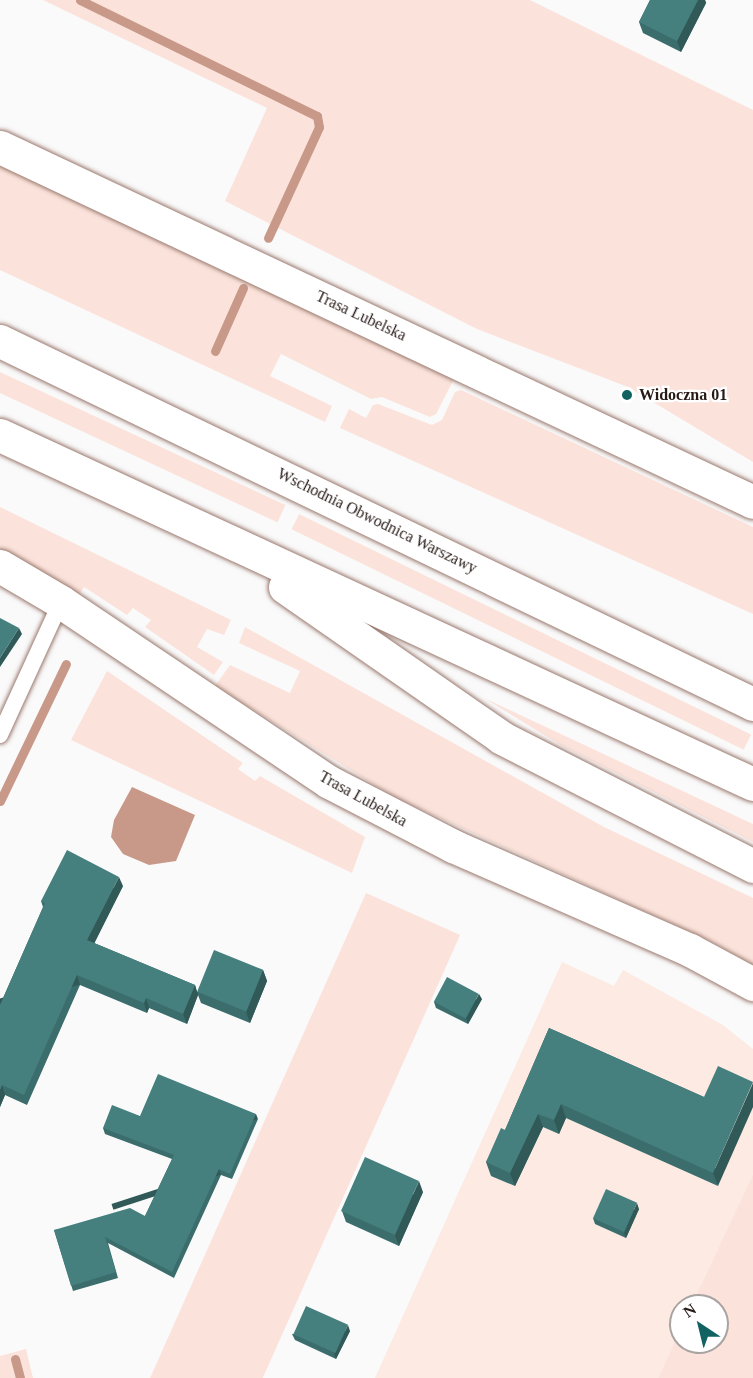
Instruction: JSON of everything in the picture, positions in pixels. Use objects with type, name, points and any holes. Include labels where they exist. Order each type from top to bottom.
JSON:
[{"type":"main road","name":"Trasa Lubelska","points":[[0,147],[753,502]]},
{"type":"main road","name":"Wschodnia Obwodnica Warszawy","points":[[0,341],[752,702]]},
{"type":"main road","points":[[0,435],[210,535],[753,784]]},
{"type":"main road","points":[[210,535],[502,738],[753,866]]},
{"type":"main road","name":"Trasa Lubelska","points":[[0,566],[62,602],[349,792],[453,846],[690,950],[753,984]]},
{"type":"lane","points":[[0,735],[62,602]]},
{"type":"shaded area","points":[[43,0],[530,0],[753,110],[753,462],[628,387],[477,329],[225,201],[267,108]]},
{"type":"shaded area","points":[[0,165],[182,246],[455,377],[436,414],[430,417],[382,397],[371,399],[281,354],[270,376],[332,406],[325,422],[0,270]]},
{"type":"shaded area","points":[[0,372],[285,505],[277,522],[0,393]]},
{"type":"shaded area","points":[[461,390],[753,527],[753,614],[340,428],[349,409],[366,418],[373,405],[378,404],[432,425],[442,420],[455,392]]},
{"type":"shaded area","points":[[0,507],[231,620],[224,635],[207,629],[197,647],[223,662],[214,675],[145,627],[151,620],[133,608],[127,615],[84,587],[79,595],[0,549]]},
{"type":"shaded area","points":[[299,514],[751,735],[744,750],[292,529]]},
{"type":"shaded area","points":[[245,627],[604,827],[753,898],[753,965],[714,943],[394,797],[215,686],[230,665],[290,693],[300,671],[239,643]]},
{"type":"shaded area","points":[[107,671],[243,763],[238,769],[255,781],[260,776],[365,837],[352,873],[71,740]]},
{"type":"shaded area","points":[[484,698],[753,824],[753,842],[562,746]]},
{"type":"shaded area","points":[[132,787],[195,815],[176,861],[149,865],[123,854],[111,837],[114,820]]},
{"type":"shaded area","points":[[366,893],[460,935],[263,1378],[150,1378]]},
{"type":"shaded area","points":[[562,962],[614,986],[623,970],[723,1025],[753,1049],[753,1174],[697,1294],[669,1294],[669,1354],[658,1378],[375,1378]]},
{"type":"shaded area","points":[[753,1174],[753,1378],[658,1378],[669,1354],[729,1354],[729,1294],[697,1294]]},
{"type":"shaded area","points":[[26,1349],[33,1378],[0,1378],[0,1356]]},
{"type":"building","points":[[650,0],[698,0],[677,41],[639,22]]},
{"type":"building","points":[[0,618],[19,628],[0,658]]},
{"type":"building","points":[[67,850],[119,877],[87,940],[195,985],[183,1014],[146,998],[144,1003],[77,975],[24,1095],[2,1085],[0,1090],[0,1005],[45,903],[41,901]]},
{"type":"building","points":[[214,950],[263,970],[246,1012],[197,992]]},
{"type":"building","points":[[447,977],[479,994],[466,1019],[434,1002]]},
{"type":"building","points":[[549,1028],[704,1097],[718,1066],[753,1082],[713,1173],[561,1104],[554,1120],[538,1114],[510,1173],[486,1162],[501,1128],[505,1130]]},
{"type":"building","points":[[158,1074],[256,1114],[230,1174],[219,1169],[172,1272],[105,1237],[116,1272],[71,1286],[54,1230],[130,1208],[145,1216],[174,1155],[103,1128],[112,1105],[140,1116]]},
{"type":"building","points":[[365,1157],[419,1181],[395,1235],[341,1211]]},
{"type":"building","points":[[606,1189],[637,1203],[624,1232],[593,1218]]},
{"type":"building","points":[[306,1306],[348,1325],[335,1353],[293,1334]]},
{"type":"waterway","points":[[80,0],[317,116],[319,127],[268,238]]},
{"type":"waterway","points":[[215,351],[243,288]]},
{"type":"waterway","points":[[0,801],[66,664]]},
{"type":"waterway","points":[[15,1359],[20,1378]]},
{"type":"place","name":"Widoczna 01","points":[[627,395]]}]
